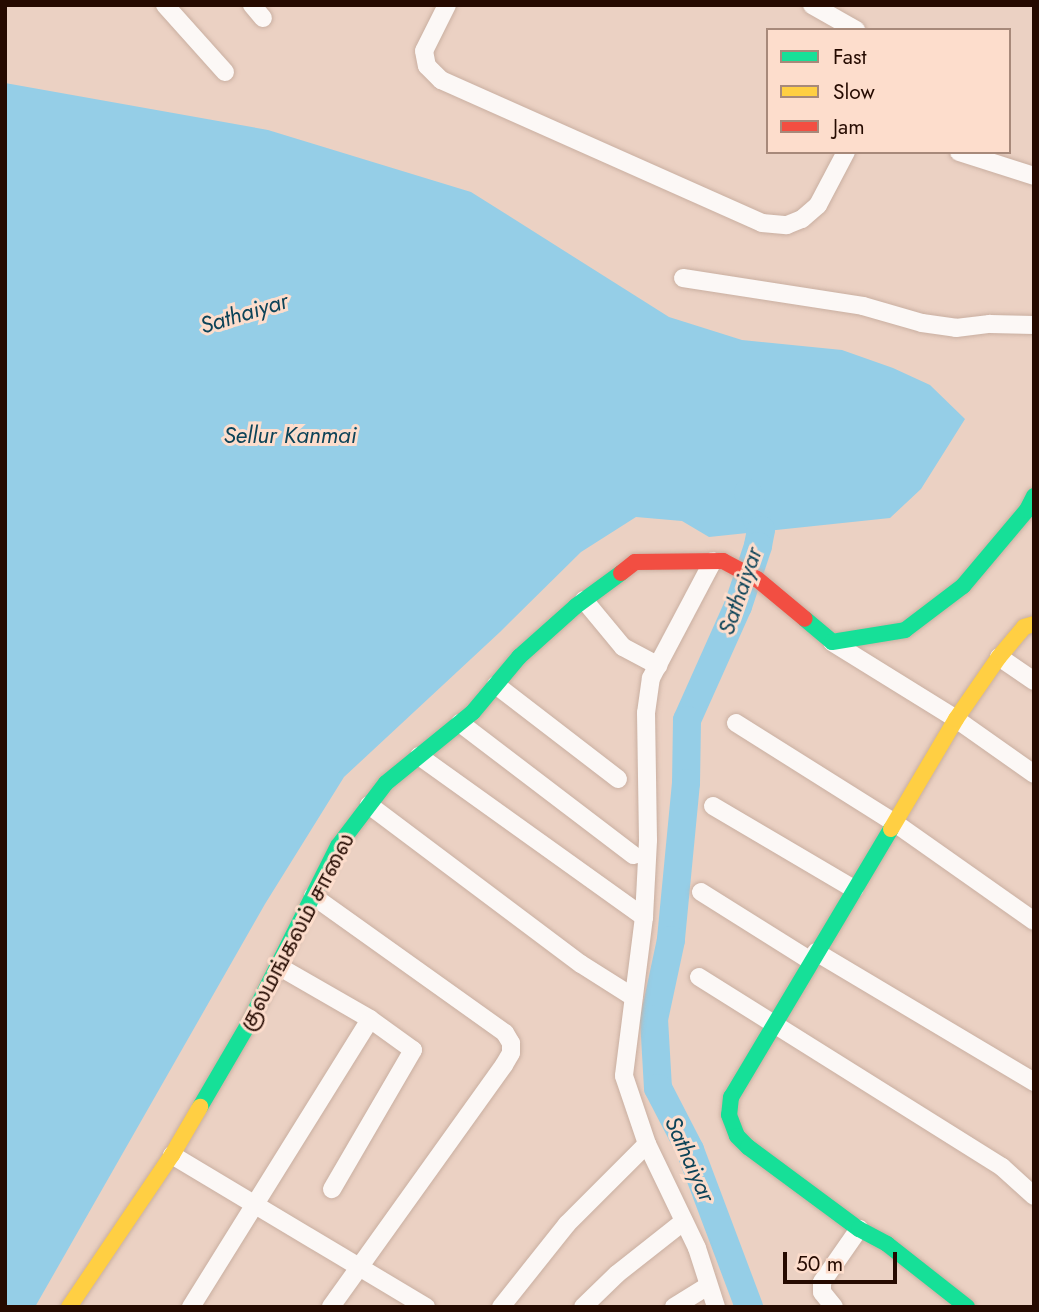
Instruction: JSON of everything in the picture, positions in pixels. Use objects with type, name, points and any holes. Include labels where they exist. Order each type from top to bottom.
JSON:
[{"type":"main road","points":[[832,642],[905,630],[963,586],[1018,520],[1034,496]]},
{"type":"main road","name":"குலமங்கலம் சாலை","points":[[69,1307],[172,1154],[248,1025],[338,846],[386,783],[460,723],[519,657],[584,600],[635,562],[718,561],[757,579],[832,642]]},
{"type":"main road","points":[[967,1307],[887,1244],[859,1229],[737,1136],[729,1115],[732,1097],[956,719],[999,657],[1024,627],[1034,624]]},
{"type":"street","points":[[165,5],[225,72]]},
{"type":"street","points":[[447,5],[424,51],[427,66],[442,80],[762,223],[787,225],[802,219],[818,205],[845,154]]},
{"type":"street","points":[[812,5],[852,28]]},
{"type":"street","points":[[965,154],[1034,176]]},
{"type":"street","points":[[683,278],[863,306],[922,323],[956,328],[990,324],[1034,325]]},
{"type":"street","points":[[1018,520],[1034,532]]},
{"type":"street","points":[[716,1307],[697,1248],[647,1144],[624,1076],[643,917],[648,840],[646,713],[652,678],[718,561]]},
{"type":"street","points":[[584,600],[623,647],[658,666]]},
{"type":"street","points":[[832,642],[956,719],[1034,774]]},
{"type":"street","points":[[999,657],[1034,681]]},
{"type":"street","points":[[496,685],[618,779]]},
{"type":"street","points":[[460,723],[632,855]]},
{"type":"street","points":[[737,723],[895,823],[1034,921]]},
{"type":"street","points":[[419,756],[643,917]]},
{"type":"street","points":[[369,805],[581,964],[633,998]]},
{"type":"street","points":[[713,806],[854,889]]},
{"type":"street","points":[[701,892],[1034,1082]]},
{"type":"street","points":[[313,896],[505,1033],[511,1043],[511,1053],[504,1065],[331,1307]]},
{"type":"street","points":[[278,966],[408,1043],[413,1055],[332,1189]]},
{"type":"street","points":[[699,977],[1002,1167],[1034,1196]]},
{"type":"street","points":[[191,1307],[257,1205],[370,1019]]},
{"type":"street","points":[[501,1307],[567,1224],[647,1144]]},
{"type":"street","points":[[172,1154],[360,1266],[418,1305]]},
{"type":"street","points":[[583,1307],[617,1273],[684,1221]]},
{"type":"street","points":[[834,1307],[822,1292],[822,1282],[859,1229]]},
{"type":"street","points":[[674,1307],[708,1286]]},
{"type":"water","name":"Sellur Kanmai","points":[[5,83],[268,130],[471,192],[669,317],[742,340],[842,350],[893,368],[930,385],[965,419],[921,489],[890,518],[709,537],[682,521],[636,517],[581,552],[500,632],[344,777],[265,904],[35,1307],[5,1307]]},
{"type":"waterway","name":"Sathaiyar","points":[[748,493],[761,530],[758,546],[738,606],[687,720],[686,783],[671,940],[654,1019],[658,1088],[690,1150],[749,1307]]},
{"type":"traffic: fast","points":[[805,619],[832,642],[905,630],[963,586],[1027,510],[1034,496]]},
{"type":"traffic: fast","points":[[200,1107],[248,1025],[338,846],[386,783],[473,712],[519,657],[576,606],[621,573]]},
{"type":"traffic: fast","points":[[891,829],[731,1097],[729,1115],[737,1136],[748,1147],[859,1229],[887,1244],[967,1307]]},
{"type":"traffic: slow","points":[[891,829],[956,719],[999,657],[1024,627],[1034,624]]},
{"type":"traffic: slow","points":[[69,1307],[172,1155],[200,1107]]},
{"type":"traffic: jam","points":[[621,573],[635,562],[723,561],[757,579],[805,619]]}]
